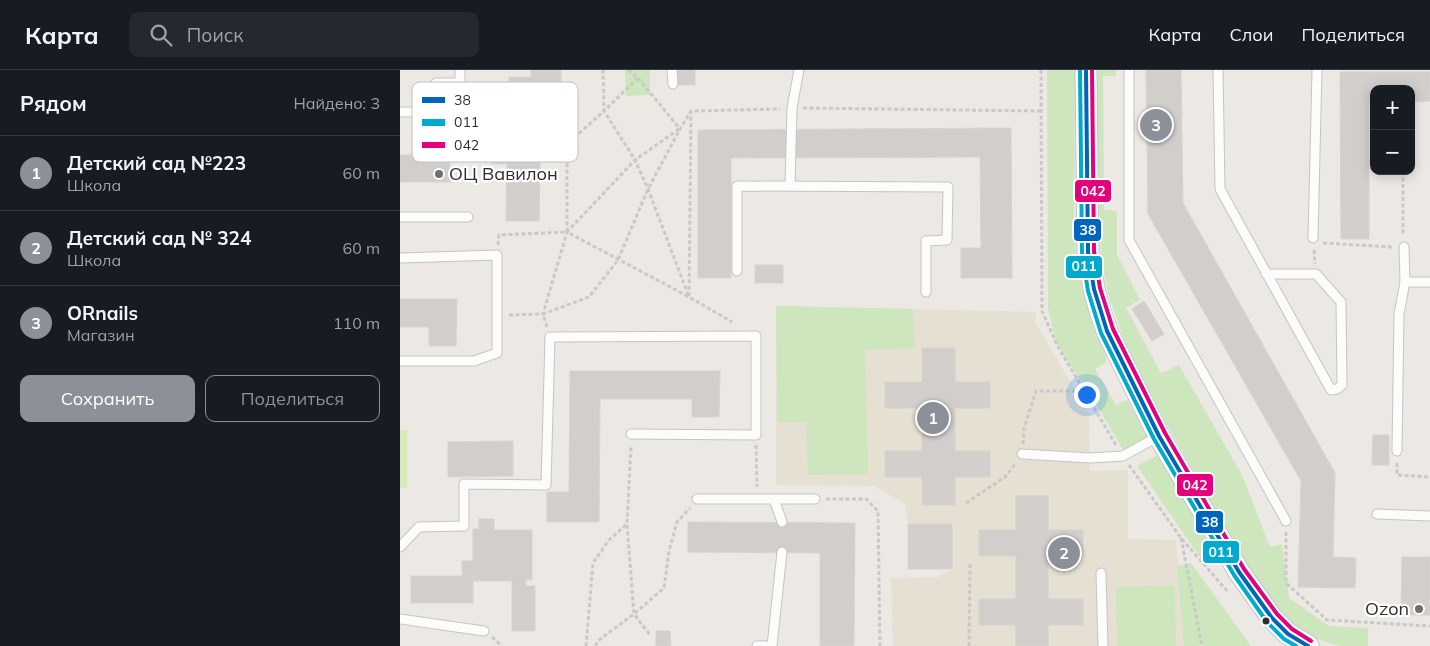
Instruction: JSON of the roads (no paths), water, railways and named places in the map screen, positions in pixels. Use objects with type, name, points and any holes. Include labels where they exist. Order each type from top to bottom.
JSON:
[{"type":"street","points":[[1086,70],[1086,217],[1088,252],[1094,289],[1107,331],[1159,436],[1239,572],[1272,618],[1288,634],[1308,646]]},
{"type":"lane","points":[[672,70],[672,84]]},
{"type":"lane","points":[[790,186],[792,108],[800,70]]},
{"type":"lane","points":[[1129,70],[1129,240],[1286,521]]},
{"type":"lane","points":[[1218,70],[1220,189],[1266,274],[1331,390],[1337,389],[1342,385],[1341,302],[1316,274],[1266,274]]},
{"type":"lane","points":[[1313,238],[1317,70]]},
{"type":"lane","points":[[737,271],[737,186],[948,187],[948,240],[926,241],[926,292]]},
{"type":"lane","points":[[400,217],[468,217]]},
{"type":"lane","points":[[1397,451],[1399,314],[1405,282],[1404,247]]},
{"type":"lane","points":[[400,258],[497,255],[497,353],[474,361],[400,361]]},
{"type":"lane","points":[[1405,282],[1430,282]]},
{"type":"lane","points":[[400,547],[419,527],[464,526],[464,484],[546,484],[550,337],[756,336],[756,435],[631,434]]},
{"type":"lane","points":[[1022,454],[1090,458],[1123,456],[1159,436]]},
{"type":"lane","points":[[697,499],[815,499]]},
{"type":"lane","points":[[774,499],[782,522]]},
{"type":"lane","points":[[1377,514],[1430,516]]},
{"type":"lane","points":[[757,646],[772,646],[782,552]]},
{"type":"lane","points":[[1101,573],[1104,646]]},
{"type":"lane","points":[[400,619],[484,631]]},
{"type":"place","name":"ORnails","points":[[1156,125]]},
{"type":"place","name":"ОЦ Вавилон","points":[[439,174]]},
{"type":"place","name":"Детский сад №223","points":[[933,418]]},
{"type":"place","name":"Детский сад № 324","points":[[1064,553]]},
{"type":"place","name":"Ozon","points":[[1419,609]]}]
